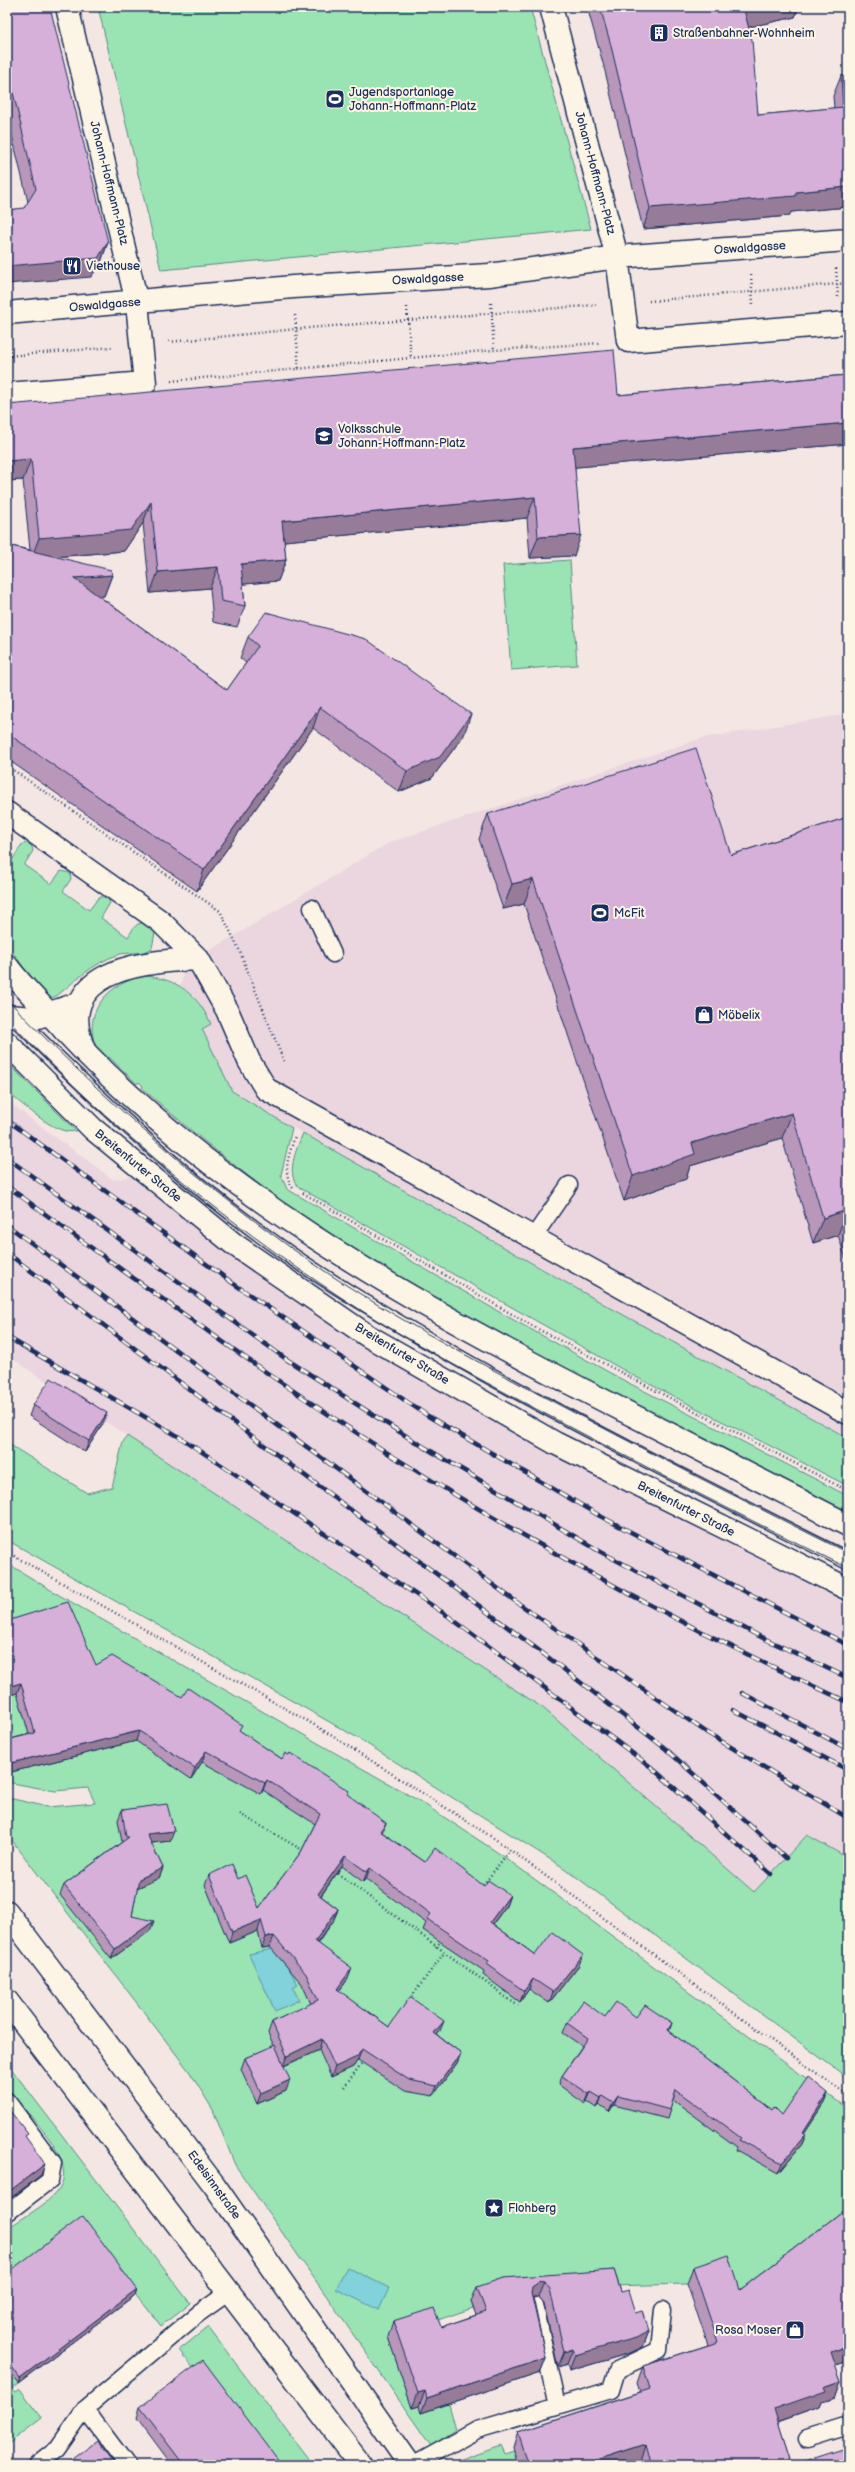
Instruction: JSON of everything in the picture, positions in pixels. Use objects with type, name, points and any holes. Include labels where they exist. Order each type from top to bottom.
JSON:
[{"type":"main road","name":"Johann-Hoffmann-Platz","points":[[66,7],[138,302],[145,383]]},
{"type":"main road","name":"Johann-Hoffmann-Platz","points":[[551,7],[618,257],[628,341]]},
{"type":"main road","name":"Oswaldgasse","points":[[7,313],[293,287],[489,275],[618,257],[841,241]]},
{"type":"main road","points":[[628,341],[844,323]]},
{"type":"main road","points":[[7,394],[145,383]]},
{"type":"main road","points":[[7,813],[160,921],[198,959],[227,1010],[249,1061],[266,1089],[532,1239],[848,1413]]},
{"type":"main road","points":[[85,1052],[77,1035],[76,1016],[80,1002],[86,992],[103,978],[129,967],[157,960],[198,959]]},
{"type":"main road","points":[[7,966],[85,1052],[140,1105],[236,1183],[317,1240],[403,1293],[498,1346],[848,1525]]},
{"type":"main road","name":"Breitenfurter Straße","points":[[10,1014],[35,1018],[80,1002]]},
{"type":"main road","name":"Breitenfurter Straße","points":[[7,1043],[93,1129],[235,1245],[368,1336],[555,1443],[848,1589]]},
{"type":"main road","name":"Edelsinnstraße","points":[[7,1912],[215,2186],[410,2465]]},
{"type":"main road","points":[[7,2000],[361,2465]]},
{"type":"lane","points":[[312,908],[333,954]]},
{"type":"lane","name":"Breitenfurter Straße","points":[[10,1014],[85,1087],[197,1185],[290,1255],[385,1316],[530,1398],[848,1560]]},
{"type":"lane","points":[[532,1239],[569,1184]]},
{"type":"lane","points":[[7,2101],[53,2163],[50,2180],[7,2214]]},
{"type":"lane","points":[[37,2465],[57,2449],[85,2408],[198,2314],[229,2292]]},
{"type":"lane","points":[[534,2306],[557,2406]]},
{"type":"lane","points":[[414,2465],[477,2430],[611,2390],[617,2370],[659,2350],[663,2310]]},
{"type":"lane","points":[[85,2408],[127,2465]]},
{"type":"lane","points":[[807,2439],[848,2426]]},
{"type":"path","points":[[841,241],[838,284],[844,323]]},
{"type":"path","points":[[749,248],[754,330]]},
{"type":"path","points":[[489,275],[494,350]]},
{"type":"path","points":[[405,280],[411,358]]},
{"type":"path","points":[[166,343],[296,329],[492,314],[848,283]]},
{"type":"path","points":[[293,287],[299,370]]},
{"type":"path","points":[[145,383],[299,370],[494,350],[628,341]]},
{"type":"path","points":[[7,356],[122,346]]},
{"type":"path","points":[[304,1111],[289,1155],[286,1170],[287,1179],[293,1187],[536,1328],[848,1491]]},
{"type":"path","points":[[7,1552],[318,1727],[510,1850],[848,2095]]},
{"type":"path","points":[[240,1814],[309,1854]]},
{"type":"path","points":[[478,1892],[510,1850]]},
{"type":"path","points":[[329,1866],[444,1953],[518,2006]]},
{"type":"path","points":[[436,1947],[446,1935]]},
{"type":"path","points":[[406,2004],[444,1953]]},
{"type":"path","points":[[344,2087],[368,2055]]},
{"type":"shaded area","points":[[848,714],[848,1438],[609,1307],[246,1101],[228,1086],[202,1028],[211,1024],[193,995],[181,986],[184,966],[388,843],[702,738]]},
{"type":"shaded area","points":[[7,1101],[114,1180],[130,1176],[234,1259],[350,1338],[571,1463],[848,1597],[848,1858],[806,1836],[754,1892],[543,1708],[89,1411],[7,1355]]},
{"type":"green space","points":[[98,7],[530,7],[591,229],[161,270]]},
{"type":"green space","points":[[570,560],[577,665],[511,670],[503,565]]},
{"type":"green space","points":[[28,843],[32,847],[33,851],[24,865],[51,884],[61,871],[70,873],[71,879],[63,891],[89,910],[99,897],[107,897],[110,903],[101,918],[128,937],[136,925],[144,923],[155,933],[152,948],[144,952],[121,954],[109,958],[86,972],[58,995],[50,999],[45,998],[7,944],[7,855],[13,859],[22,844]]},
{"type":"green space","points":[[146,976],[168,981],[177,985],[186,990],[193,997],[206,1014],[211,1024],[202,1029],[232,1091],[292,1128],[281,1175],[287,1189],[501,1313],[625,1381],[848,1496],[848,1519],[503,1341],[322,1231],[323,1228],[318,1224],[316,1227],[249,1177],[163,1107],[142,1088],[143,1086],[139,1082],[137,1084],[109,1057],[105,1061],[96,1047],[92,1033],[93,1019],[98,1006],[117,986]]},
{"type":"green space","points":[[7,1062],[76,1131],[68,1132],[50,1124],[7,1092]]},
{"type":"green space","points":[[303,1133],[609,1307],[848,1438],[848,1486],[634,1376],[300,1188],[295,1183],[292,1169],[295,1154]]},
{"type":"green space","points":[[127,1436],[543,1708],[754,1892],[807,1835],[848,1858],[848,2072],[845,2076],[564,1868],[356,1737],[7,1540],[7,1443],[87,1493],[112,1487],[123,1442]]},
{"type":"green space","points":[[7,1563],[59,1595],[421,1802],[503,1856],[848,2109],[848,2218],[734,2306],[723,2272],[687,2284],[609,2286],[471,2302],[473,2308],[388,2337],[412,2408],[419,2406],[421,2413],[449,2404],[456,2430],[431,2446],[235,2165],[213,2110],[189,2071],[7,1834],[7,1800],[13,1799],[48,1807],[95,1803],[88,1788],[55,1791],[7,1782],[7,1738],[11,1735],[7,1734]]},
{"type":"green space","points":[[7,2063],[190,2303],[161,2326],[108,2259],[7,2277],[7,2229],[53,2196],[58,2190],[63,2177],[62,2164],[57,2150],[37,2123],[15,2098],[7,2085]]},
{"type":"green space","points":[[208,2327],[313,2465],[270,2465],[179,2350]]},
{"type":"green space","points":[[7,2368],[18,2383],[12,2388],[16,2392],[20,2389],[42,2418],[7,2445]]},
{"type":"green space","points":[[500,2445],[504,2454],[514,2451],[518,2465],[445,2465]]},
{"type":"water","points":[[272,1949],[291,1972],[298,1985],[293,1988],[299,2000],[275,2011],[249,1954]]},
{"type":"water","points":[[347,2267],[389,2288],[379,2310],[336,2289]]},
{"type":"building","points":[[7,7],[50,7],[108,242],[98,258],[7,266],[7,210],[24,208],[36,189],[7,67]]},
{"type":"building","points":[[600,7],[756,7],[744,10],[752,40],[758,115],[843,107],[841,76],[848,75],[848,187],[796,192],[796,196],[650,208],[610,42]]},
{"type":"building","points":[[614,350],[618,395],[848,375],[848,423],[573,447],[581,535],[538,537],[535,497],[282,521],[286,560],[241,564],[245,606],[221,601],[218,567],[158,572],[151,502],[131,530],[39,538],[31,459],[7,461],[7,405]]},
{"type":"building","points":[[7,545],[111,570],[112,575],[74,578],[227,690],[258,646],[248,637],[266,612],[366,639],[471,714],[440,757],[407,771],[320,707],[204,870],[7,733]]},
{"type":"building","name":"Möbelix","points":[[696,748],[731,855],[848,817],[848,1213],[847,1210],[823,1218],[792,1113],[692,1143],[695,1154],[633,1176],[533,879],[512,884],[488,814]]},
{"type":"building","points":[[51,1378],[107,1413],[89,1441],[33,1405]]},
{"type":"building","points":[[68,1602],[96,1665],[112,1656],[182,1697],[188,1688],[242,1725],[239,1730],[282,1759],[285,1753],[289,1755],[290,1753],[349,1791],[347,1794],[386,1823],[380,1831],[425,1862],[435,1848],[484,1886],[488,1880],[510,1895],[490,1922],[535,1955],[552,1932],[583,1955],[553,1992],[533,1979],[524,1991],[487,1964],[489,1961],[427,1919],[431,1914],[370,1868],[367,1872],[345,1856],[318,1894],[338,1909],[315,1941],[352,1968],[337,1989],[389,2027],[410,1997],[444,2021],[434,2033],[461,2053],[437,2086],[409,2080],[362,2049],[357,2057],[335,2067],[322,2039],[287,2056],[272,2022],[318,2000],[306,1974],[274,1936],[266,1937],[261,1920],[232,1932],[209,1875],[232,1864],[238,1879],[245,1875],[259,1908],[301,1852],[320,1814],[267,1780],[265,1783],[206,1751],[195,1768],[139,1731],[7,1764],[7,1740],[35,1733],[21,1683],[7,1687],[7,1621]]},
{"type":"building","points":[[167,1804],[174,1831],[147,1834],[163,1868],[139,1879],[132,1916],[154,1921],[115,1949],[64,1885],[129,1837],[126,1837],[122,1810]]},
{"type":"building","points":[[583,2001],[605,2017],[616,2002],[636,2017],[645,2005],[672,2023],[668,2030],[772,2110],[774,2107],[782,2115],[808,2077],[828,2093],[803,2132],[806,2134],[782,2163],[739,2140],[741,2138],[676,2090],[670,2110],[618,2096],[613,2103],[602,2096],[601,2098],[591,2092],[589,2094],[562,2076],[588,2038],[567,2023]]},
{"type":"building","points":[[275,2045],[290,2080],[261,2093],[245,2058]]},
{"type":"building","points":[[7,2107],[28,2134],[25,2136],[45,2164],[7,2193]]},
{"type":"building","points":[[848,2207],[848,2346],[831,2352],[841,2381],[824,2387],[826,2391],[774,2409],[792,2465],[652,2465],[646,2444],[581,2465],[529,2465],[518,2432],[650,2389],[643,2366],[718,2342],[693,2267],[729,2255],[740,2290]]},
{"type":"building","points":[[83,2216],[137,2289],[20,2378],[7,2360],[7,2273]]},
{"type":"building","points":[[614,2270],[621,2292],[629,2290],[636,2313],[643,2311],[649,2331],[636,2338],[575,2355],[573,2349],[564,2352],[550,2289],[544,2282],[538,2281],[532,2287],[531,2293],[546,2358],[427,2398],[425,2391],[418,2393],[393,2321],[434,2308],[441,2327],[486,2312],[477,2287],[503,2278]]},
{"type":"building","points":[[203,2360],[282,2465],[184,2465],[140,2407]]},
{"type":"building","points":[[97,2441],[115,2465],[65,2465]]},
{"type":"building","points":[[848,2447],[848,2465],[792,2465]]},
{"type":"tram line","points":[[7,999],[109,1099],[181,1162],[294,1250],[360,1294],[497,1372],[672,1464],[848,1553]]},
{"type":"tram line","points":[[7,1019],[45,1058],[125,1133],[209,1203],[252,1236],[342,1298],[413,1342],[511,1396],[691,1490],[848,1568]]},
{"type":"railway","points":[[7,1120],[234,1284],[428,1416],[600,1516],[848,1645]]},
{"type":"railway","points":[[7,1158],[286,1359],[414,1441],[601,1552],[759,1636],[848,1678]]},
{"type":"railway","points":[[7,1186],[140,1283],[273,1377],[411,1468],[553,1552],[626,1592],[773,1667],[848,1702]]},
{"type":"railway","points":[[7,1225],[515,1601],[706,1732],[848,1818]]},
{"type":"railway","points":[[7,1253],[557,1664],[666,1749],[786,1858]]},
{"type":"railway","points":[[7,1337],[178,1436],[448,1616],[651,1767],[771,1874]]},
{"type":"railway","points":[[742,1693],[848,1749]]},
{"type":"railway","points":[[733,1710],[848,1770]]},
{"type":"place","name":"Straßenbahner-Wohnheim","points":[[659,33]]},
{"type":"place","name":"Jugendsportanlage Johann-Hoffmann-Platz","points":[[335,99]]},
{"type":"place","name":"Viethouse","points":[[72,266]]},
{"type":"place","name":"Volksschule Johann-Hoffmann-Platz","points":[[324,436]]},
{"type":"place","name":"McFit","points":[[600,913]]},
{"type":"place","name":"Möbelix","points":[[704,1015]]},
{"type":"place","name":"Flohberg","points":[[494,2208]]},
{"type":"place","name":"Rosa Moser","points":[[795,2330]]}]
